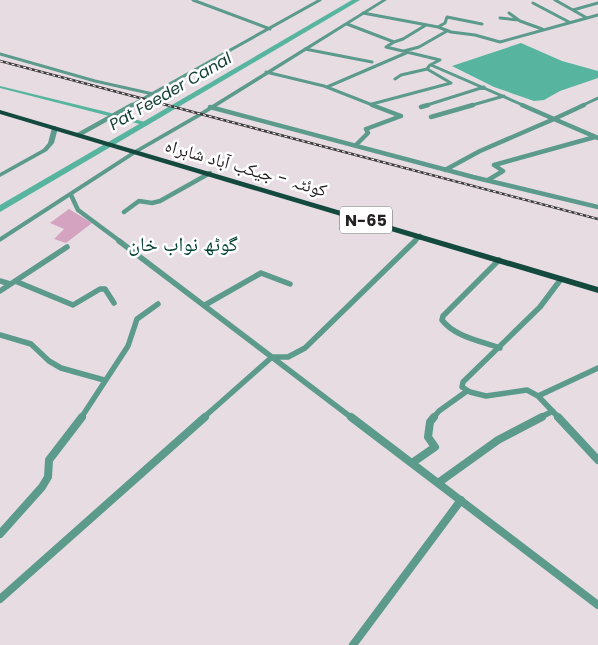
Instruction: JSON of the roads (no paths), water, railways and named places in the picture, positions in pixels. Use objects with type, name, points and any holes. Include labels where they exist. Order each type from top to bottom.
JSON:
[{"type":"highway","name":"کوئٹہ - جیکب آباد شاہراہ","points":[[0,112],[598,290]]},
{"type":"street","points":[[193,0],[270,29]]},
{"type":"street","points":[[309,0],[318,1]]},
{"type":"street","points":[[0,240],[134,152],[201,114],[385,0]]},
{"type":"street","points":[[555,0],[587,18]]},
{"type":"street","points":[[78,135],[318,1]]},
{"type":"street","points":[[533,3],[570,22]]},
{"type":"street","points":[[574,10],[598,3]]},
{"type":"street","points":[[364,13],[438,27],[447,31],[500,42],[598,15]]},
{"type":"street","points":[[509,13],[542,30]]},
{"type":"street","points":[[438,27],[446,24],[447,17],[482,24]]},
{"type":"street","points":[[500,18],[520,20]]},
{"type":"street","points":[[347,24],[394,42]]},
{"type":"street","points":[[395,79],[429,67],[440,60],[386,46],[426,25]]},
{"type":"street","points":[[327,87],[418,47],[447,31]]},
{"type":"street","points":[[305,49],[372,62]]},
{"type":"street","points":[[0,54],[37,63],[70,75],[153,94]]},
{"type":"street","points":[[429,67],[504,96],[596,137]]},
{"type":"street","points":[[372,104],[451,83],[429,67]]},
{"type":"street","points":[[266,72],[327,87],[401,116],[366,128],[365,130],[368,133],[356,145]]},
{"type":"street","points":[[421,107],[484,88]]},
{"type":"street","points":[[431,117],[504,96]]},
{"type":"street","points":[[445,170],[480,151],[598,98]]},
{"type":"street","points":[[210,107],[445,170],[598,207]]},
{"type":"street","points":[[0,175],[45,150],[51,142],[55,128]]},
{"type":"street","points":[[488,180],[503,171],[494,165],[596,137]]},
{"type":"street","points":[[124,212],[139,201],[152,203],[160,201],[210,174]]},
{"type":"street","points":[[71,195],[78,210],[598,605]]},
{"type":"street","points":[[0,599],[272,357],[288,357],[305,348],[420,236]]},
{"type":"street","points":[[0,291],[67,247]]},
{"type":"street","points":[[499,260],[443,316],[442,320],[455,331],[500,348]]},
{"type":"street","points":[[205,305],[260,273],[290,284]]},
{"type":"street","points":[[561,279],[540,307],[463,382],[462,387],[467,391],[494,397],[527,390],[538,396],[598,460]]},
{"type":"street","points":[[0,280],[73,305],[100,289],[105,290],[114,303]]},
{"type":"street","points":[[0,534],[42,487],[48,477],[49,460],[84,414],[104,380],[128,346],[137,320],[158,304]]},
{"type":"street","points":[[0,336],[34,345],[48,361],[58,367],[104,380]]},
{"type":"street","points":[[538,396],[598,368]]},
{"type":"street","points":[[412,463],[435,447],[428,437],[430,422],[439,411],[467,391]]},
{"type":"street","points":[[438,483],[498,440],[553,411]]},
{"type":"street","points":[[353,645],[461,500]]},
{"type":"waterway","name":"Pat Feeder Canal","points":[[0,209],[357,0]]},
{"type":"waterway","points":[[0,87],[109,114]]},
{"type":"waterway","points":[[117,116],[146,124]]},
{"type":"railway","points":[[0,61],[598,219]]},
{"type":"district","name":"گوٹھ نواب خان","points":[[183,244]]}]
